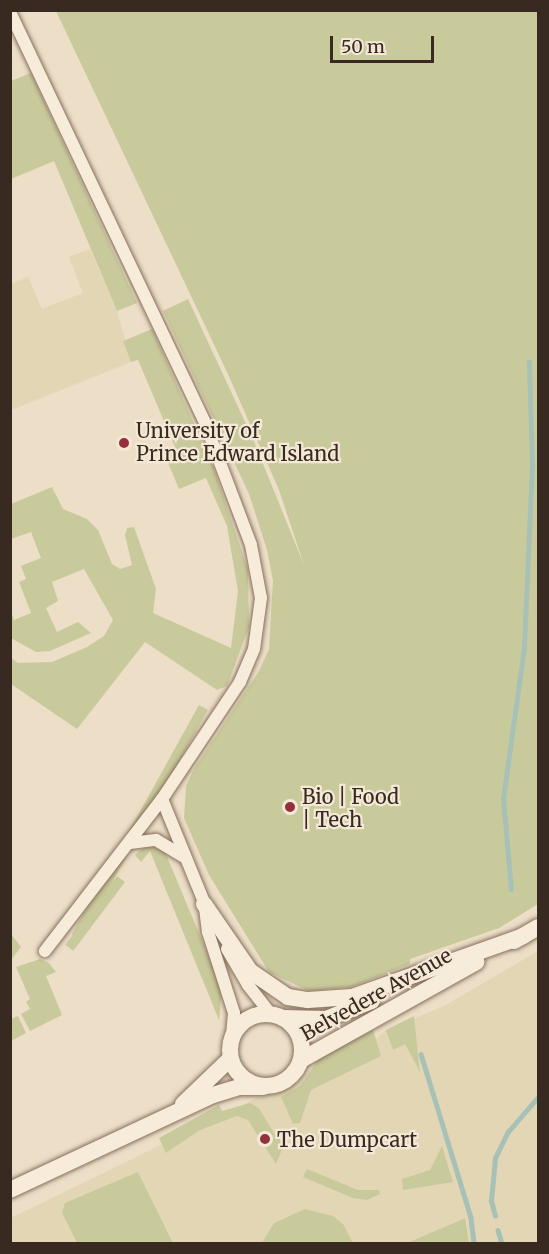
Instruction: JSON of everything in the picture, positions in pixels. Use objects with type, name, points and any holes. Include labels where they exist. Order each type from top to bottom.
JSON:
[{"type":"main road","points":[[204,904],[255,975],[288,997],[308,1000],[352,997],[523,936]]},
{"type":"main road","name":"Belvedere Avenue","points":[[301,1060],[538,927]]},
{"type":"main road","name":"Belvedere Avenue","points":[[277,1016],[326,1018],[472,964]]},
{"type":"main road","points":[[10,1190],[176,1110],[225,1091],[262,1087],[290,1078],[301,1060],[299,1036],[277,1016],[248,1018],[232,1034],[230,1059],[242,1078],[262,1087]]},
{"type":"main road","points":[[176,1110],[230,1059]]},
{"type":"street","points":[[10,12],[205,423],[251,545],[261,598],[254,650],[240,682],[162,799],[45,951]]},
{"type":"street","points":[[162,799],[204,904],[242,977],[277,1016]]},
{"type":"street","points":[[130,843],[156,840],[185,857]]},
{"type":"street","points":[[204,904],[208,932],[234,1013],[232,1034]]},
{"type":"shaded area","points":[[90,249],[117,311],[131,362],[11,410],[11,284],[28,277],[42,309],[83,293],[69,257]]},
{"type":"shaded area","points":[[538,951],[538,1243],[469,1243],[464,1218],[407,1243],[173,1243],[138,1172],[62,1213],[77,1243],[11,1244],[11,1218],[306,1074],[319,1059],[373,1030],[376,1039],[386,1030],[444,1006]]},
{"type":"green space","points":[[56,11],[538,11],[538,904],[499,928],[410,959],[410,964],[351,987],[309,991],[269,972],[209,875],[184,818],[186,786],[194,769],[259,671],[269,649],[273,581],[267,550],[249,494],[163,311],[188,299],[253,439],[304,565],[279,490],[227,372]]},
{"type":"green space","points":[[31,73],[137,303],[117,311],[54,161],[11,179],[11,81]]},
{"type":"green space","points":[[152,329],[214,469],[248,570],[249,627],[227,686],[217,690],[145,642],[77,729],[11,684],[11,658],[18,663],[52,662],[87,647],[104,636],[113,620],[84,569],[52,582],[58,601],[46,608],[57,632],[78,622],[91,633],[50,651],[36,652],[11,638],[11,612],[14,620],[31,613],[19,582],[26,579],[21,566],[41,558],[31,532],[11,539],[11,504],[52,487],[63,509],[87,519],[98,530],[112,564],[120,569],[132,565],[125,535],[127,528],[134,527],[156,589],[153,613],[231,648],[238,591],[227,526],[206,478],[179,489],[164,453],[175,447],[138,360],[131,362],[123,341]]},
{"type":"green space","points":[[199,705],[208,710],[81,939],[72,934]]},
{"type":"green space","points":[[155,845],[165,852],[222,988],[219,1020],[150,851],[141,862],[135,855],[145,846]]},
{"type":"green space","points":[[117,876],[125,882],[73,951],[65,945]]},
{"type":"green space","points":[[11,934],[21,947],[11,960]]},
{"type":"green space","points":[[40,959],[49,963],[56,972],[46,976],[62,1015],[30,1031],[21,1014],[30,1009],[26,1002],[30,999],[16,967]]},
{"type":"green space","points":[[18,1016],[26,1033],[11,1041],[11,1019]]},
{"type":"green space","points":[[414,1016],[420,1072],[405,1044],[393,1050],[386,1030]]},
{"type":"green space","points":[[373,1030],[381,1056],[311,1090],[300,1123],[293,1124],[281,1097],[300,1086],[319,1059]]},
{"type":"green space","points":[[250,1103],[259,1108],[277,1138],[288,1135],[276,1164],[248,1120],[237,1116],[200,1130],[166,1153],[159,1138],[219,1105],[222,1111]]},
{"type":"green space","points":[[442,1146],[453,1182],[403,1190],[402,1179],[430,1170]]},
{"type":"green space","points":[[307,1169],[358,1190],[379,1190],[380,1194],[367,1200],[353,1198],[303,1177]]},
{"type":"green space","points":[[138,1172],[173,1243],[77,1243],[62,1213],[65,1203]]},
{"type":"green space","points":[[305,1209],[333,1216],[343,1224],[353,1243],[262,1243],[274,1223]]},
{"type":"green space","points":[[465,1218],[469,1243],[407,1243]]},
{"type":"waterway","points":[[511,890],[503,799],[524,647],[532,466],[529,362]]},
{"type":"waterway","points":[[421,1054],[471,1218],[474,1244]]},
{"type":"waterway","points":[[495,1216],[491,1201],[495,1158],[507,1133],[538,1097]]},
{"type":"waterway","points":[[498,1230],[502,1244]]},
{"type":"place","name":"University of Prince Edward Island","points":[[124,443]]},
{"type":"place","name":"Bio | Food | Tech","points":[[290,807]]},
{"type":"place","name":"The Dumpcart","points":[[265,1139]]}]
